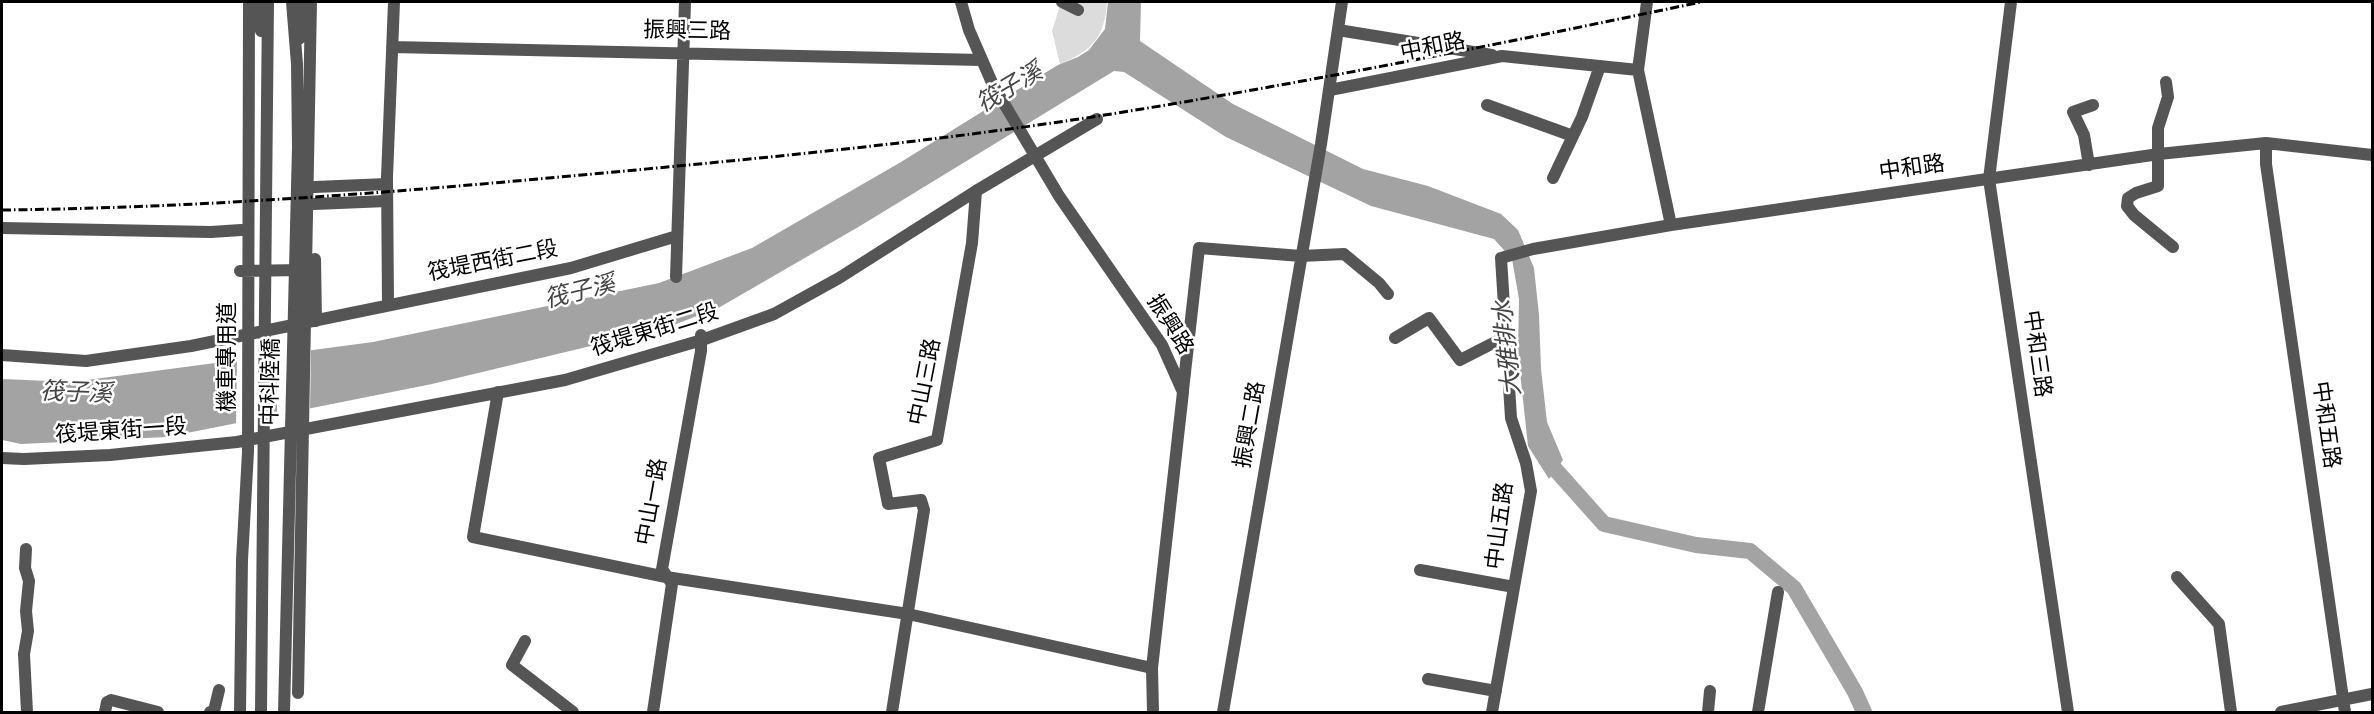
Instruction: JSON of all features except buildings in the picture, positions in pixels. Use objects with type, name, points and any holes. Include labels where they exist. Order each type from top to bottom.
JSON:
[{"type":"street","name":"機車專用道","points":[[240,712],[242,560],[248,452],[249,2]]},
{"type":"street","points":[[257,2],[266,68]]},
{"type":"street","points":[[266,68],[268,2]]},
{"type":"street","points":[[292,2],[297,64]]},
{"type":"street","points":[[297,64],[302,2]]},
{"type":"street","points":[[298,693],[311,2]]},
{"type":"street","points":[[316,321],[314,204],[318,2]]},
{"type":"street","points":[[388,304],[387,184],[394,2]]},
{"type":"street","points":[[676,277],[685,2]]},
{"type":"street","name":"振興路","points":[[961,2],[981,60],[1059,196],[1162,345],[1183,392],[1152,668],[1153,712]]},
{"type":"street","points":[[1062,2],[1078,10]]},
{"type":"street","points":[[1330,90],[1342,2]]},
{"type":"street","points":[[1647,2],[1638,70],[1671,225]]},
{"type":"street","name":"中和三路","points":[[2011,2],[1989,179],[2068,712]]},
{"type":"street","points":[[1338,30],[1502,56]]},
{"type":"street","name":"振興三路","points":[[392,47],[981,60]]},
{"type":"street","name":"中和路","points":[[1330,90],[1502,56],[1638,70]]},
{"type":"street","name":"中科陸橋","points":[[285,708],[297,64]]},
{"type":"street","points":[[1553,178],[1573,136],[1600,66]]},
{"type":"street","name":"中科陸橋","points":[[261,690],[266,68]]},
{"type":"street","points":[[2166,82],[2168,97],[2158,128],[2158,186],[2128,198],[2127,207],[2173,247]]},
{"type":"street","name":"振興二路","points":[[1223,712],[1330,90]]},
{"type":"street","points":[[1487,105],[1573,136]]},
{"type":"street","points":[[2089,165],[2084,135],[2073,112],[2093,105]]},
{"type":"street","points":[[976,191],[1097,119]]},
{"type":"street","name":"中和路","points":[[1501,258],[1533,249],[1671,225],[2159,154],[2266,143],[2373,155]]},
{"type":"street","name":"中和五路","points":[[2266,143],[2266,164],[2344,706]]},
{"type":"street","points":[[315,187],[387,184]]},
{"type":"street","name":"筏堤東街二段","points":[[315,429],[565,380],[774,314],[839,278],[976,191]]},
{"type":"street","name":"中山三路","points":[[892,712],[924,510],[921,500],[888,504],[879,458],[937,440],[970,254],[976,191]]},
{"type":"street","points":[[314,204],[387,201]]},
{"type":"street","points":[[2,228],[211,232],[241,230]]},
{"type":"street","name":"筏堤西街二段","points":[[2,355],[86,361],[191,346],[571,268],[677,236]]},
{"type":"street","points":[[1183,392],[1199,248],[1301,256],[1344,254],[1379,283],[1388,294]]},
{"type":"street","name":"中山五路","points":[[1492,712],[1531,491],[1526,463],[1510,418],[1501,258]]},
{"type":"street","points":[[240,271],[316,269]]},
{"type":"street","points":[[1395,338],[1429,318],[1460,360],[1507,336]]},
{"type":"street","name":"中山一路","points":[[653,712],[672,584],[662,569],[701,336]]},
{"type":"street","points":[[498,392],[472,537],[666,577],[908,614],[1152,668]]},
{"type":"street","name":"筏堤東街一段","points":[[2,458],[64,458],[178,449],[315,429]]},
{"type":"street","points":[[26,549],[25,568],[29,581],[24,654],[27,712]]},
{"type":"street","name":"中山五路","points":[[1420,570],[1514,587]]},
{"type":"street","points":[[2177,577],[2218,624],[2231,712]]},
{"type":"street","points":[[1758,712],[1778,592]]},
{"type":"street","points":[[525,641],[512,665],[573,712]]},
{"type":"street","points":[[1428,679],[1496,691]]},
{"type":"street","points":[[210,712],[214,711],[219,690]]},
{"type":"street","points":[[256,712],[261,690]]},
{"type":"street","points":[[261,690],[261,712]]},
{"type":"street","points":[[1708,712],[1710,691]]},
{"type":"street","points":[[2281,712],[2344,706],[2373,694]]},
{"type":"street","points":[[105,712],[107,702],[111,699],[158,712]]},
{"type":"shaded area","points":[[1061,2],[1107,2],[1103,24],[1095,41],[1081,54],[1060,64],[1052,31]]},
{"type":"water","name":"筏子溪","points":[[1108,2],[1141,2],[1140,41],[1233,104],[1363,169],[1428,186],[1501,214],[1518,230],[1534,268],[1547,422],[1563,460],[1549,479],[1528,446],[1518,354],[1519,299],[1512,259],[1494,239],[1371,206],[1226,137],[1124,72],[1114,71],[860,226],[720,307],[666,328],[432,384],[167,437],[21,444],[2,440],[2,379],[72,382],[373,342],[659,283],[752,248],[901,162],[1058,65],[1089,50],[1105,29]]},
{"type":"pier","points":[[311,347],[310,411],[277,418],[277,352]]},
{"type":"pier","points":[[270,353],[270,419],[236,426],[237,358]]},
{"type":"waterway","name":"大雅排水","points":[[1545,452],[1546,459],[1604,524],[1696,545],[1750,551],[1794,588],[1855,692],[1864,712]]},
{"type":"railway","points":[[2,210],[212,203],[351,194],[706,163],[925,140],[1142,109],[1282,85],[1701,2]]}]
